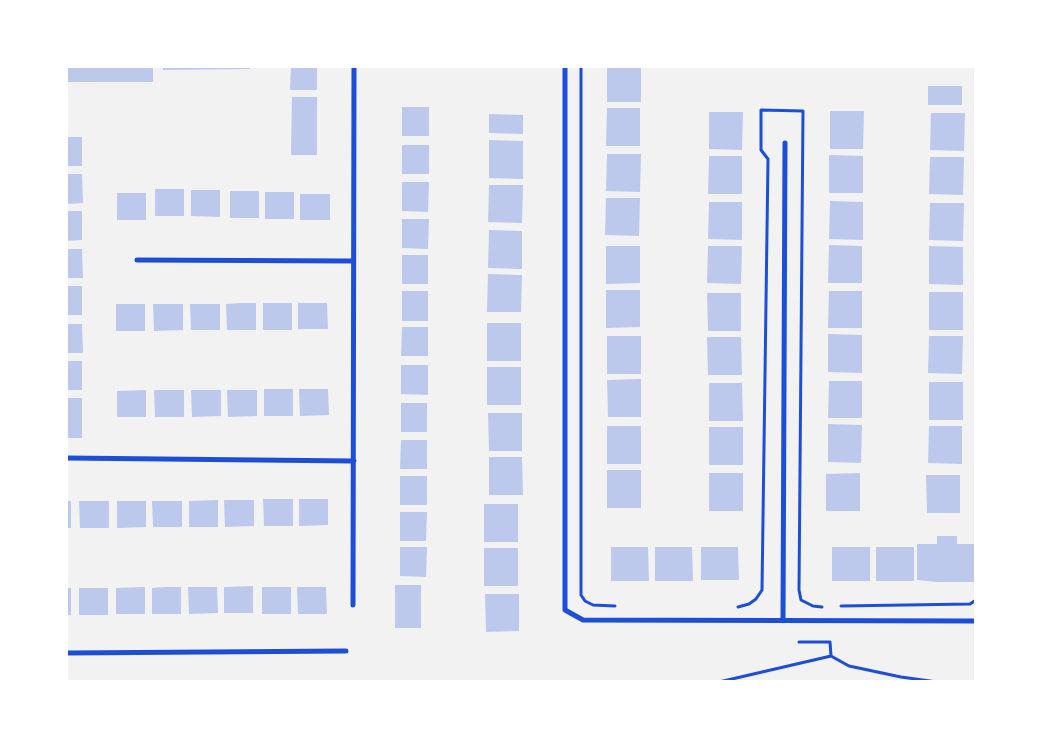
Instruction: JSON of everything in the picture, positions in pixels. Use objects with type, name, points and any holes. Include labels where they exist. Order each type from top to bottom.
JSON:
[{"type":"street","points":[[353,605],[354,66]]},
{"type":"street","points":[[565,66],[565,610],[583,620],[976,621]]},
{"type":"street","points":[[783,621],[785,143]]},
{"type":"street","points":[[137,260],[353,261]]},
{"type":"street","points":[[66,458],[354,461]]},
{"type":"street","points":[[66,652],[346,651]]},
{"type":"path","points":[[582,66],[580,595],[585,601],[593,605],[622,606]]},
{"type":"path","points":[[735,608],[756,600]]},
{"type":"path","points":[[801,600],[813,606],[822,607],[970,604],[976,600]]},
{"type":"path","points":[[799,642],[830,642],[831,656]]},
{"type":"path","points":[[719,682],[831,656],[849,666],[901,677],[937,682]]},
{"type":"building","points":[[66,66],[153,66],[153,82],[66,82]]},
{"type":"building","points":[[163,66],[250,66],[250,69],[163,70]]},
{"type":"building","points":[[291,66],[317,66],[317,90],[290,90]]},
{"type":"building","points":[[607,66],[641,66],[641,102],[607,102]]},
{"type":"building","points":[[928,86],[962,86],[962,105],[928,105]]},
{"type":"building","points":[[292,97],[317,97],[317,155],[291,155]]},
{"type":"building","points":[[402,107],[429,107],[429,136],[402,136]]},
{"type":"building","points":[[607,108],[640,108],[640,146],[606,146]]},
{"type":"building","points":[[830,111],[864,111],[863,149],[830,149]]},
{"type":"building","points":[[709,112],[743,112],[742,150],[709,149]]},
{"type":"building","points":[[931,113],[965,113],[964,151],[930,150]]},
{"type":"building","points":[[489,114],[523,115],[523,134],[489,133]]},
{"type":"building","points":[[66,137],[82,137],[82,166],[66,166]]},
{"type":"building","points":[[489,140],[523,141],[523,179],[489,178]]},
{"type":"building","points":[[402,145],[429,145],[429,174],[402,174]]},
{"type":"building","points":[[607,154],[641,154],[640,192],[606,191]]},
{"type":"building","points":[[829,155],[863,156],[863,193],[829,193]]},
{"type":"building","points":[[709,156],[742,156],[742,194],[708,194]]},
{"type":"building","points":[[930,157],[964,157],[963,195],[929,194]]},
{"type":"building","points":[[66,174],[82,174],[83,203],[66,204]]},
{"type":"building","points":[[402,182],[429,182],[428,212],[402,211]]},
{"type":"building","points":[[489,185],[523,185],[522,223],[488,222]]},
{"type":"building","points":[[155,189],[184,189],[184,216],[155,216]]},
{"type":"building","points":[[191,190],[220,190],[220,217],[191,216]]},
{"type":"building","points":[[230,191],[259,191],[259,218],[230,218]]},
{"type":"building","points":[[265,192],[294,192],[294,219],[265,219]]},
{"type":"building","points":[[117,193],[146,193],[146,220],[117,220]]},
{"type":"building","points":[[300,194],[330,194],[330,220],[300,220]]},
{"type":"building","points":[[606,198],[640,198],[639,236],[605,235]]},
{"type":"building","points":[[830,201],[863,202],[863,240],[829,239]]},
{"type":"building","points":[[709,202],[742,202],[742,240],[708,239]]},
{"type":"building","points":[[930,203],[964,203],[963,241],[929,240]]},
{"type":"building","points":[[66,211],[82,211],[82,240],[66,241]]},
{"type":"building","points":[[402,219],[429,219],[428,249],[402,248]]},
{"type":"building","points":[[489,230],[522,231],[522,269],[488,268]]},
{"type":"building","points":[[829,245],[862,246],[862,283],[828,283]]},
{"type":"building","points":[[606,246],[640,246],[640,283],[606,284]]},
{"type":"building","points":[[708,246],[742,246],[741,284],[707,283]]},
{"type":"building","points":[[929,246],[963,247],[963,285],[929,284]]},
{"type":"building","points":[[66,249],[82,249],[83,278],[66,278]]},
{"type":"building","points":[[402,255],[428,255],[428,284],[402,284]]},
{"type":"building","points":[[488,274],[522,275],[521,312],[487,312]]},
{"type":"building","points":[[66,286],[82,286],[82,315],[66,315]]},
{"type":"building","points":[[606,290],[640,290],[640,327],[606,328]]},
{"type":"building","points":[[402,291],[428,291],[428,321],[402,321]]},
{"type":"building","points":[[829,291],[862,291],[862,328],[828,328]]},
{"type":"building","points":[[929,292],[963,292],[963,330],[929,330]]},
{"type":"building","points":[[707,293],[741,293],[741,331],[708,331]]},
{"type":"building","points":[[256,303],[256,330],[227,330],[226,304]]},
{"type":"building","points":[[263,303],[292,303],[292,330],[263,330]]},
{"type":"building","points":[[298,303],[327,303],[328,329],[298,329]]},
{"type":"building","points":[[116,304],[145,304],[145,331],[116,331]]},
{"type":"building","points":[[153,304],[183,304],[183,330],[154,331]]},
{"type":"building","points":[[190,304],[220,304],[220,330],[191,330]]},
{"type":"building","points":[[487,323],[521,323],[521,361],[487,361]]},
{"type":"building","points":[[66,324],[82,324],[83,353],[66,353]]},
{"type":"building","points":[[402,327],[428,327],[428,356],[401,356]]},
{"type":"building","points":[[828,334],[862,335],[862,373],[828,372]]},
{"type":"building","points":[[607,336],[641,336],[641,374],[607,374]]},
{"type":"building","points":[[929,336],[963,336],[962,374],[928,373]]},
{"type":"building","points":[[707,337],[741,337],[742,375],[708,375]]},
{"type":"building","points":[[66,361],[82,361],[82,390],[66,390]]},
{"type":"building","points":[[401,365],[428,365],[428,395],[401,394]]},
{"type":"building","points":[[487,367],[521,367],[521,405],[487,405]]},
{"type":"building","points":[[641,379],[641,417],[608,417],[607,380]]},
{"type":"building","points":[[829,381],[862,381],[862,418],[828,418]]},
{"type":"building","points":[[929,382],[963,382],[963,420],[929,420]]},
{"type":"building","points":[[709,383],[742,383],[743,421],[709,421]]},
{"type":"building","points":[[264,389],[293,389],[293,416],[264,416]]},
{"type":"building","points":[[299,389],[328,389],[329,415],[300,416]]},
{"type":"building","points":[[146,390],[146,417],[117,417],[117,391]]},
{"type":"building","points":[[154,390],[184,390],[184,417],[155,417]]},
{"type":"building","points":[[191,390],[221,390],[221,416],[192,417]]},
{"type":"building","points":[[227,390],[257,390],[257,416],[228,417]]},
{"type":"building","points":[[66,398],[82,398],[82,438],[66,438]]},
{"type":"building","points":[[401,403],[427,403],[427,432],[401,432]]},
{"type":"building","points":[[488,413],[522,413],[522,451],[489,451]]},
{"type":"building","points":[[828,424],[862,425],[861,463],[828,462]]},
{"type":"building","points":[[607,426],[641,426],[641,464],[607,464]]},
{"type":"building","points":[[929,426],[962,426],[962,464],[928,463]]},
{"type":"building","points":[[709,427],[743,427],[743,465],[709,465]]},
{"type":"building","points":[[401,440],[427,440],[427,469],[400,469]]},
{"type":"building","points":[[489,457],[522,457],[523,495],[489,495]]},
{"type":"building","points":[[607,470],[641,470],[641,508],[607,508]]},
{"type":"building","points":[[709,473],[743,473],[743,511],[709,511]]},
{"type":"building","points":[[860,473],[860,511],[826,511],[826,474]]},
{"type":"building","points":[[926,475],[960,475],[960,513],[927,513]]},
{"type":"building","points":[[400,476],[427,476],[427,505],[400,505]]},
{"type":"building","points":[[263,499],[293,499],[293,526],[264,526]]},
{"type":"building","points":[[299,499],[328,499],[328,525],[299,526]]},
{"type":"building","points":[[218,500],[218,527],[189,527],[189,501]]},
{"type":"building","points":[[224,500],[254,500],[254,526],[225,527]]},
{"type":"building","points":[[66,501],[71,501],[71,528],[66,528]]},
{"type":"building","points":[[79,501],[109,501],[109,528],[80,528]]},
{"type":"building","points":[[117,501],[146,501],[146,527],[117,528]]},
{"type":"building","points":[[152,501],[182,501],[182,527],[153,527]]},
{"type":"building","points":[[484,504],[518,504],[518,542],[484,542]]},
{"type":"building","points":[[400,512],[427,512],[426,541],[400,541]]},
{"type":"building","points":[[937,536],[957,536],[957,544],[976,544],[976,582],[917,580],[917,544],[937,544]]},
{"type":"building","points":[[400,547],[427,547],[426,577],[400,576]]},
{"type":"building","points":[[611,547],[648,547],[649,581],[611,581]]},
{"type":"building","points":[[655,547],[692,547],[693,581],[655,581]]},
{"type":"building","points":[[701,547],[738,547],[739,580],[701,580]]},
{"type":"building","points":[[832,547],[870,547],[870,581],[832,581]]},
{"type":"building","points":[[876,547],[914,547],[914,581],[876,581]]},
{"type":"building","points":[[484,548],[518,548],[518,586],[484,586]]},
{"type":"building","points":[[395,585],[421,585],[421,628],[395,628]]},
{"type":"building","points":[[253,586],[253,613],[224,613],[224,587]]},
{"type":"building","points":[[145,587],[145,614],[116,614],[116,588]]},
{"type":"building","points":[[181,587],[181,614],[152,614],[152,588]]},
{"type":"building","points":[[188,587],[217,587],[218,613],[189,614]]},
{"type":"building","points":[[262,587],[291,587],[291,614],[262,614]]},
{"type":"building","points":[[297,587],[326,587],[327,614],[298,614]]},
{"type":"building","points":[[66,588],[71,588],[71,615],[66,615]]},
{"type":"building","points":[[79,588],[108,588],[108,615],[79,615]]},
{"type":"building","points":[[485,594],[519,594],[519,631],[486,632]]}]
